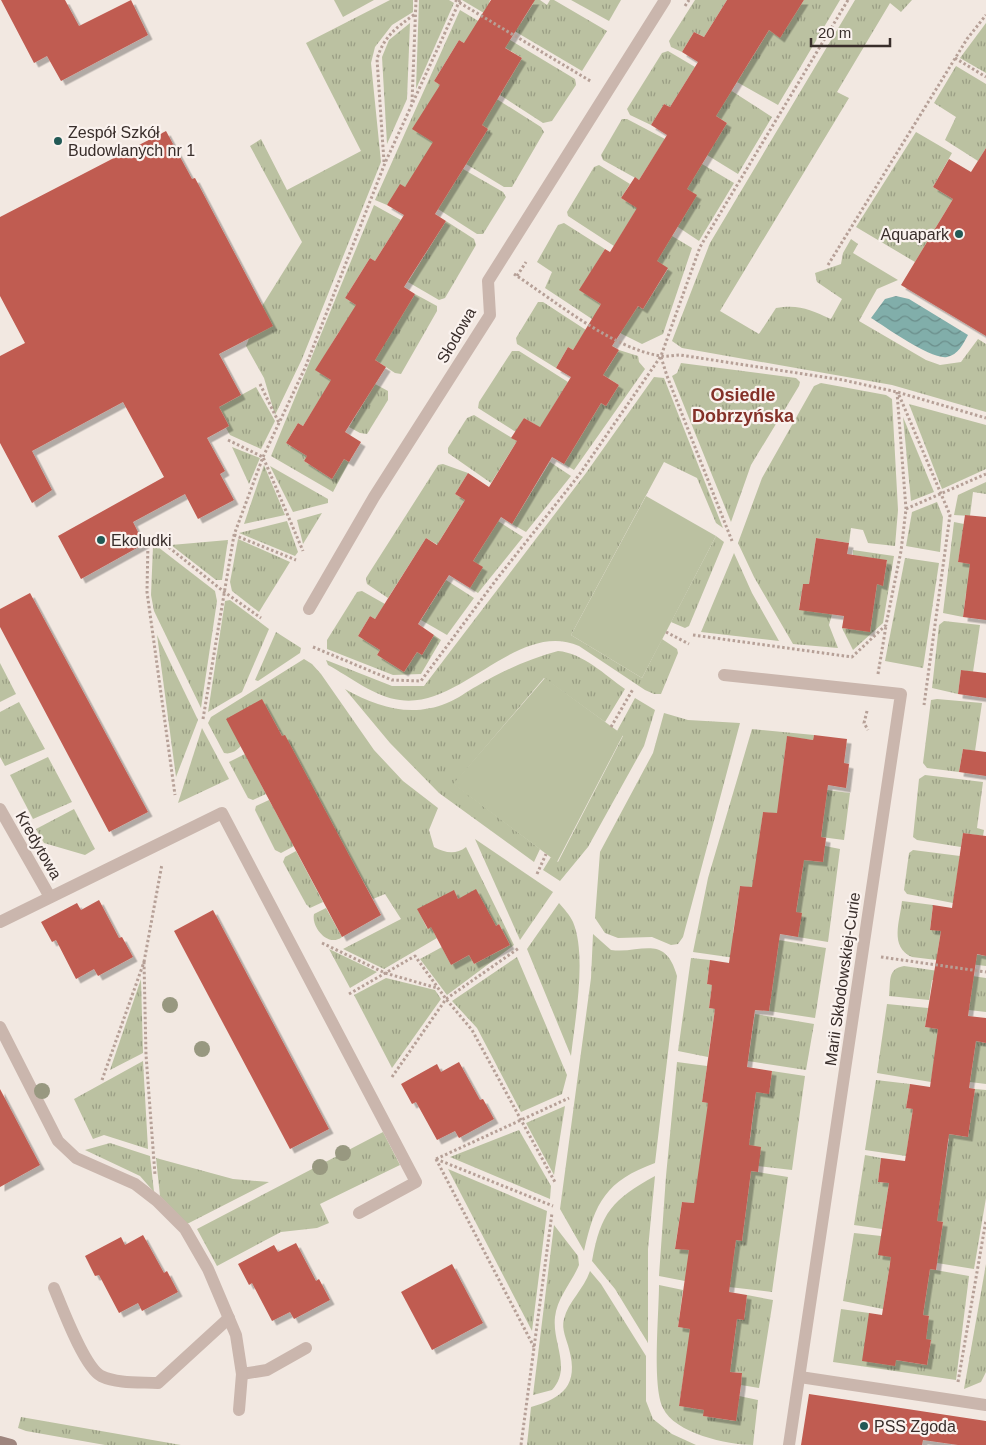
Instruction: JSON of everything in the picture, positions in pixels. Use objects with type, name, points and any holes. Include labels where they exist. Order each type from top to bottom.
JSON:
[{"type":"street","name":"Słodowa","points":[[310,609],[374,497],[490,315],[488,281],[665,0]]},
{"type":"street","name":"Marii Skłodowskiej-Curie","points":[[724,675],[873,693],[901,694],[861,954],[834,1154],[789,1445]]},
{"type":"street","name":"Kredytowa","points":[[0,809],[50,897]]},
{"type":"street","points":[[0,922],[222,813],[416,1182],[359,1212]]},
{"type":"street","points":[[0,1026],[58,1141],[76,1158],[134,1184],[157,1201],[185,1229],[208,1269],[236,1335],[242,1374],[239,1410]]},
{"type":"street","points":[[54,1288],[81,1351],[100,1375],[126,1382],[158,1383],[229,1318]]},
{"type":"street","points":[[242,1374],[267,1370],[306,1348]]},
{"type":"street","points":[[800,1377],[986,1405]]},
{"type":"path","points":[[412,104],[416,0]]},
{"type":"path","points":[[313,647],[392,680],[421,681],[496,580],[579,475],[661,356],[700,247],[848,0]]},
{"type":"path","points":[[203,719],[234,535],[263,457],[305,368],[385,163],[458,1],[607,92]]},
{"type":"path","points":[[385,163],[377,59],[382,43],[396,28],[415,14]]},
{"type":"path","points":[[828,265],[955,58],[986,15]]},
{"type":"path","points":[[955,58],[986,77]]},
{"type":"path","points":[[499,264],[603,332],[625,344],[661,356],[680,355],[824,377],[897,392],[986,418]]},
{"type":"path","points":[[661,356],[667,376],[732,541]]},
{"type":"path","points":[[260,384],[279,423]]},
{"type":"path","points":[[897,392],[950,515],[924,705]]},
{"type":"path","points":[[873,693],[906,509],[897,392]]},
{"type":"path","points":[[228,440],[263,457],[303,550]]},
{"type":"path","points":[[906,509],[986,474]]},
{"type":"path","points":[[234,535],[296,560]]},
{"type":"path","points":[[148,541],[147,592],[175,795]]},
{"type":"path","points":[[161,541],[223,592],[261,618]]},
{"type":"path","points":[[693,635],[852,657],[886,625]]},
{"type":"path","points":[[666,632],[689,644]]},
{"type":"path","points":[[611,727],[633,689]]},
{"type":"path","points":[[102,1080],[144,962],[167,840]]},
{"type":"path","points":[[537,874],[546,854]]},
{"type":"path","points":[[322,943],[385,973],[438,988]]},
{"type":"path","points":[[392,1077],[446,1000],[519,948]]},
{"type":"path","points":[[861,954],[986,972]]},
{"type":"path","points":[[349,994],[415,956],[446,1000],[472,1030],[556,1184]]},
{"type":"path","points":[[144,962],[146,1055],[157,1201]]},
{"type":"path","points":[[436,1159],[569,1098]]},
{"type":"path","points":[[436,1159],[553,1206]]},
{"type":"path","points":[[436,1159],[534,1348]]},
{"type":"path","points":[[521,1445],[552,1213]]},
{"type":"path","points":[[953,1384],[958,1382],[986,1220]]},
{"type":"green space","points":[[334,0],[374,0],[343,17]]},
{"type":"green space","points":[[390,0],[413,0],[413,12],[392,25],[375,47],[371,63],[381,162],[302,359],[275,415],[264,378],[246,346],[262,306],[302,242],[250,146],[261,139],[287,190],[361,151],[306,43]]},
{"type":"green space","points":[[419,0],[449,0],[454,3],[416,89]]},
{"type":"green space","points":[[462,0],[490,0],[489,3],[521,23],[533,4],[528,0],[540,0],[547,5],[550,0],[554,0],[607,31],[582,71]]},
{"type":"green space","points":[[571,0],[621,0],[609,21]]},
{"type":"green space","points":[[695,0],[727,0],[704,37],[694,32],[682,52],[671,47],[669,41]]},
{"type":"green space","points":[[804,0],[840,0],[778,105],[737,82],[769,30],[780,37]]},
{"type":"green space","points":[[855,0],[912,0],[901,12],[890,3],[837,92],[849,98],[720,311],[759,334],[776,308],[798,307],[831,319],[842,299],[817,282],[815,273],[841,264],[843,253],[851,239],[858,244],[853,253],[898,280],[877,289],[859,321],[926,360],[940,365],[961,362],[978,339],[986,344],[986,412],[892,385],[682,348],[672,341],[710,243]]},
{"type":"green space","points":[[460,10],[575,79],[576,85],[552,121],[543,123],[500,95],[522,58],[501,45],[464,43],[459,40],[434,81],[456,95],[440,146],[387,205],[375,200]]},
{"type":"green space","points":[[410,23],[407,99],[387,144],[382,57],[389,40]]},
{"type":"green space","points":[[986,23],[986,73],[960,58]]},
{"type":"green space","points":[[668,51],[695,67],[670,107],[664,104],[651,125],[630,115],[627,109],[662,53]]},
{"type":"green space","points":[[956,66],[986,84],[986,148],[978,161],[945,140],[956,117],[934,103]]},
{"type":"green space","points":[[727,88],[772,117],[738,174],[707,155],[727,123],[705,109]]},
{"type":"green space","points":[[492,96],[541,127],[544,132],[512,187],[504,187],[466,164],[488,129],[470,117]]},
{"type":"green space","points":[[622,119],[627,119],[665,139],[639,180],[603,160],[601,155]]},
{"type":"green space","points":[[916,132],[952,153],[933,187],[953,199],[915,262],[856,227]]},
{"type":"green space","points":[[697,161],[734,183],[699,241],[678,227],[675,182]]},
{"type":"green space","points":[[599,165],[630,184],[621,198],[643,211],[635,212],[614,246],[568,216],[567,212],[594,167]]},
{"type":"green space","points":[[463,169],[503,192],[506,197],[483,234],[477,234],[438,209]]},
{"type":"green space","points":[[374,205],[401,220],[375,261],[370,258],[345,298],[367,312],[340,330],[316,370],[337,384],[328,386],[303,426],[298,423],[286,443],[307,456],[304,461],[332,479],[344,459],[349,462],[333,492],[271,456]]},
{"type":"green space","points":[[446,221],[474,239],[476,245],[445,298],[439,300],[408,282]]},
{"type":"green space","points":[[564,223],[605,249],[580,290],[601,304],[598,309],[625,325],[638,306],[643,309],[668,269],[646,255],[667,233],[692,248],[663,334],[642,344],[592,319],[545,288],[552,272],[537,262],[558,225]]},
{"type":"green space","points":[[415,294],[437,306],[437,311],[401,374],[395,373],[369,356],[378,353]]},
{"type":"green space","points":[[538,302],[543,302],[586,330],[573,350],[568,347],[556,368],[517,344],[516,338]]},
{"type":"green space","points":[[619,350],[638,356],[639,362],[645,369],[574,470],[564,464],[601,403],[606,406],[619,385],[597,371],[600,367],[606,371]]},
{"type":"green space","points":[[512,351],[519,351],[568,382],[543,423],[546,431],[524,418],[516,432],[478,408],[479,402]]},
{"type":"green space","points":[[681,363],[796,378],[800,382],[751,465],[731,522],[672,376],[677,373]]},
{"type":"green space","points":[[654,377],[664,378],[723,528],[716,523],[697,478],[664,462],[571,635],[642,678],[662,639],[677,649],[678,653],[661,694],[654,694],[645,690],[579,646],[556,641],[534,644],[512,654],[445,692],[423,699],[400,700],[381,695],[328,665],[326,660],[392,686],[424,686],[586,473]]},
{"type":"green space","points":[[821,383],[886,395],[892,399],[898,510],[895,546],[868,543],[863,530],[851,528],[849,543],[816,538],[809,584],[803,584],[799,609],[832,614],[829,625],[838,648],[793,644],[754,577],[738,543],[762,478],[814,386]]},
{"type":"green space","points":[[375,384],[388,391],[388,400],[367,434],[360,433],[349,427]]},
{"type":"green space","points":[[256,387],[275,421],[261,449],[230,435],[226,428],[229,426],[219,407]]},
{"type":"green space","points":[[909,404],[986,425],[986,469],[942,489]]},
{"type":"green space","points":[[474,415],[517,441],[491,483],[448,453],[448,448],[467,418]]},
{"type":"green space","points":[[903,417],[934,492],[911,501]]},
{"type":"green space","points":[[232,447],[260,458],[249,484]]},
{"type":"green space","points":[[550,462],[571,476],[526,532],[512,524]]},
{"type":"green space","points":[[443,464],[468,473],[455,494],[465,500],[440,540],[443,548],[426,538],[388,598],[367,584],[366,578],[438,465]]},
{"type":"green space","points":[[264,465],[285,515],[244,524]]},
{"type":"green space","points":[[270,466],[328,499],[328,503],[293,512]]},
{"type":"green space","points":[[986,482],[986,494],[973,492],[970,516],[954,515],[958,495]]},
{"type":"green space","points":[[646,496],[716,536],[642,678],[571,635]]},
{"type":"green space","points":[[937,502],[943,517],[940,552],[906,546],[912,512]]},
{"type":"green space","points":[[322,513],[303,544],[297,520]]},
{"type":"green space","points":[[287,521],[298,552],[295,556],[239,533]]},
{"type":"green space","points":[[498,521],[523,537],[478,593],[470,588],[473,561]]},
{"type":"green space","points":[[954,522],[964,524],[958,562],[984,566],[972,594],[966,593],[963,617],[943,613]]},
{"type":"green space","points":[[716,536],[724,542],[689,626],[685,628],[671,622]]},
{"type":"green space","points":[[238,539],[290,562],[259,612],[232,591],[230,582]]},
{"type":"green space","points":[[228,540],[222,580],[216,580],[171,545]]},
{"type":"green space","points":[[153,546],[158,547],[215,591],[217,601],[201,708],[154,611],[151,595]]},
{"type":"green space","points":[[853,550],[894,556],[883,623],[853,650],[842,628],[870,631],[877,584],[883,585],[887,561],[853,555]]},
{"type":"green space","points":[[734,553],[752,593],[779,641],[701,632]]},
{"type":"green space","points":[[905,558],[939,563],[923,668],[885,661]]},
{"type":"green space","points":[[446,580],[474,598],[447,635],[421,620]]},
{"type":"green space","points":[[362,591],[385,604],[375,619],[370,616],[358,636],[380,650],[377,655],[404,672],[417,652],[422,655],[434,635],[441,640],[421,674],[393,675],[327,649],[327,640],[357,592]]},
{"type":"green space","points":[[230,600],[269,629],[242,692],[208,712],[225,601]]},
{"type":"green space","points":[[944,621],[980,625],[973,672],[961,670],[958,694],[932,688],[939,625]]},
{"type":"green space","points":[[276,632],[301,648],[300,653],[258,681],[255,680]]},
{"type":"green space","points":[[157,635],[198,720],[176,777]]},
{"type":"green space","points":[[558,651],[585,660],[625,689],[605,722],[544,678],[454,784],[540,849],[534,862],[439,793],[390,743],[345,689],[382,705],[407,710],[420,710],[451,701],[516,666]]},
{"type":"green space","points":[[304,659],[312,664],[321,674],[374,750],[403,781],[438,808],[429,830],[434,847],[450,852],[462,850],[466,847],[514,945],[447,995],[420,959],[442,947],[451,965],[469,955],[474,964],[510,945],[499,924],[496,926],[458,899],[454,891],[418,910],[427,928],[431,926],[437,938],[384,969],[343,949],[401,919],[385,894],[373,899],[262,700],[244,742],[232,753],[224,753],[208,723],[211,717]]},
{"type":"green space","points":[[0,663],[16,694],[0,702]]},
{"type":"green space","points":[[545,678],[623,735],[557,862],[453,784]]},
{"type":"green space","points":[[635,698],[655,710],[644,746],[588,847],[560,881],[543,870],[551,857],[558,862],[623,736],[617,731]]},
{"type":"green space","points":[[931,700],[982,703],[975,751],[963,749],[959,772],[927,768],[923,763]]},
{"type":"green space","points":[[19,702],[45,749],[5,766],[0,757],[0,712]]},
{"type":"green space","points":[[664,713],[688,720],[740,723],[683,937],[678,944],[671,945],[652,937],[618,938],[605,933],[595,918],[600,852],[653,753]]},
{"type":"green space","points":[[202,728],[229,779],[178,803]]},
{"type":"green space","points":[[752,729],[814,735],[813,740],[787,737],[781,784],[790,815],[763,812],[757,858],[766,889],[740,886],[733,933],[738,934],[735,958],[693,952],[708,878]]},
{"type":"green space","points":[[245,754],[266,794],[253,800],[248,798],[229,762]]},
{"type":"green space","points":[[48,757],[72,802],[33,819],[10,775]]},
{"type":"green space","points":[[925,775],[983,782],[977,828],[984,830],[983,836],[963,833],[961,847],[917,840],[913,837],[919,779]]},
{"type":"green space","points":[[827,790],[850,793],[844,840],[821,837]]},
{"type":"green space","points":[[269,800],[294,846],[281,853],[275,850],[255,810],[256,806]]},
{"type":"green space","points":[[74,809],[95,849],[85,855],[44,843],[36,829]]},
{"type":"green space","points":[[475,839],[553,892],[520,940]]},
{"type":"green space","points":[[825,846],[840,849],[828,942],[798,937],[801,914],[796,912],[803,866],[797,859],[823,862]]},
{"type":"green space","points":[[913,850],[960,856],[953,903],[907,894],[904,890],[909,853]]},
{"type":"green space","points":[[296,851],[323,902],[310,908],[283,862],[285,857]]},
{"type":"green space","points":[[902,901],[933,905],[930,929],[941,931],[937,955],[966,953],[986,956],[986,966],[912,957],[905,953],[900,947],[898,940],[898,925]]},
{"type":"green space","points":[[559,903],[569,914],[573,922],[579,952],[579,988],[571,1056],[527,949]]},
{"type":"green space","points":[[326,908],[342,937],[337,940],[326,938],[315,925],[314,914]]},
{"type":"green space","points":[[593,934],[611,950],[622,951],[651,948],[659,950],[666,954],[677,976],[655,1163],[625,1177],[605,1195],[593,1219],[584,1251],[560,1209],[591,978]]},
{"type":"green space","points":[[779,940],[826,948],[815,1018],[769,1011]]},
{"type":"green space","points":[[329,949],[377,972],[350,988]]},
{"type":"green space","points":[[517,957],[567,1075],[562,1094],[521,1112],[477,1028],[452,1001]]},
{"type":"green space","points":[[691,958],[710,960],[707,984],[712,985],[709,1008],[715,1009],[708,1057],[678,1051]]},
{"type":"green space","points":[[904,966],[986,978],[986,1012],[969,1010],[972,985],[932,980],[929,1000],[889,996],[892,973]]},
{"type":"green space","points":[[386,978],[435,990],[441,999],[392,1068],[354,995]]},
{"type":"green space","points":[[141,979],[143,1053],[110,1070]]},
{"type":"green space","points":[[887,1004],[928,1008],[925,1027],[946,1030],[938,1035],[931,1082],[877,1073]]},
{"type":"green space","points":[[755,1014],[814,1024],[806,1070],[748,1061]]},
{"type":"green space","points":[[976,1041],[986,1043],[986,1084],[970,1082]]},
{"type":"green space","points":[[143,1061],[148,1149],[104,1135],[93,1139],[74,1099]]},
{"type":"green space","points":[[677,1062],[707,1066],[702,1102],[722,1105],[694,1203],[682,1202],[675,1248],[701,1252],[690,1282],[659,1276]]},
{"type":"green space","points":[[772,1071],[805,1076],[792,1170],[758,1166],[741,1144],[750,1140],[756,1092],[769,1093]]},
{"type":"green space","points":[[876,1080],[910,1084],[906,1108],[913,1109],[906,1156],[865,1150]]},
{"type":"green space","points":[[975,1089],[986,1090],[986,1198],[974,1269],[937,1263],[943,1222],[917,1218],[942,1186],[949,1139],[942,1133],[968,1137]]},
{"type":"green space","points":[[565,1106],[554,1175],[526,1123]]},
{"type":"green space","points":[[519,1130],[551,1186],[550,1199],[450,1157]]},
{"type":"green space","points":[[383,1132],[400,1165],[320,1204],[329,1223],[317,1228],[281,1232],[217,1266],[197,1229]]},
{"type":"green space","points":[[110,1143],[150,1156],[154,1192],[140,1176],[85,1150]]},
{"type":"green space","points":[[865,1155],[881,1158],[878,1182],[889,1183],[882,1229],[854,1225]]},
{"type":"green space","points":[[156,1158],[233,1179],[269,1182],[187,1224],[160,1196]]},
{"type":"green space","points":[[448,1169],[547,1211],[532,1331]]},
{"type":"green space","points":[[751,1171],[788,1177],[772,1292],[729,1287],[736,1240],[742,1241]]},
{"type":"green space","points":[[655,1176],[648,1249],[648,1343],[615,1289],[592,1261],[600,1230],[611,1209],[628,1193]]},
{"type":"green space","points":[[554,1225],[578,1256],[579,1265],[556,1310],[555,1327],[561,1364],[558,1382],[552,1390],[533,1395]]},
{"type":"green space","points":[[854,1233],[881,1236],[898,1258],[890,1263],[883,1309],[843,1301]]},
{"type":"green space","points":[[986,1264],[986,1372],[981,1382],[964,1389]]},
{"type":"green space","points":[[930,1269],[969,1276],[956,1380],[833,1362],[841,1309],[869,1313],[896,1360],[927,1365],[931,1341],[925,1339],[929,1316],[923,1315]]},
{"type":"green space","points":[[590,1271],[601,1284],[646,1356],[646,1401],[653,1419],[672,1434],[696,1445],[527,1445],[531,1407],[560,1394],[570,1381],[572,1361],[563,1323],[569,1307]]},
{"type":"green space","points":[[659,1285],[683,1290],[678,1327],[703,1331],[686,1360],[679,1406],[704,1410],[704,1416],[735,1421],[739,1396],[758,1400],[753,1445],[716,1440],[690,1431],[669,1417],[663,1408],[660,1398],[657,1367]]},
{"type":"green space","points":[[747,1295],[773,1300],[759,1388],[741,1385],[742,1373],[723,1371],[731,1365],[737,1319],[744,1320]]},
{"type":"green space","points":[[21,1417],[181,1445],[105,1445],[26,1431],[18,1428]]},
{"type":"water","points":[[896,296],[909,299],[968,335],[960,349],[951,356],[940,357],[909,342],[871,318],[885,299]]},
{"type":"building","points":[[1,0],[65,0],[79,26],[131,0],[148,35],[61,81],[47,56],[34,63]]},
{"type":"building","points":[[491,0],[535,0],[505,48],[522,58],[482,125],[488,129],[435,214],[446,221],[404,287],[415,294],[375,360],[386,367],[345,432],[361,442],[349,462],[344,459],[332,479],[304,461],[307,456],[286,443],[298,423],[303,426],[331,380],[315,370],[356,305],[345,298],[370,258],[375,261],[404,215],[387,205],[400,184],[405,187],[433,142],[412,129],[440,85],[434,81],[459,40],[464,43]]},
{"type":"building","points":[[727,0],[804,0],[780,38],[769,30],[716,116],[727,123],[687,189],[697,195],[657,261],[668,268],[643,309],[638,306],[612,346],[619,350],[603,375],[619,385],[606,406],[601,403],[564,464],[552,457],[512,524],[501,517],[473,561],[483,567],[470,588],[449,575],[418,624],[434,635],[422,655],[417,652],[404,672],[377,655],[380,650],[358,636],[370,616],[375,619],[426,538],[437,545],[465,500],[455,494],[468,473],[489,487],[517,441],[511,438],[524,418],[540,427],[571,377],[556,368],[568,347],[573,350],[601,304],[579,290],[605,249],[610,252],[637,208],[621,198],[635,177],[639,180],[667,135],[651,125],[664,104],[670,107],[698,62],[682,52],[694,32],[704,37]]},
{"type":"building","points":[[166,131],[192,179],[195,178],[273,326],[219,354],[241,395],[219,407],[229,426],[207,438],[225,471],[220,474],[234,500],[198,519],[185,494],[133,522],[144,544],[81,579],[58,536],[164,477],[123,402],[32,451],[52,490],[32,503],[0,443],[0,356],[25,343],[0,296],[0,217]]},
{"type":"building","name":"Aquapark","points":[[986,148],[986,336],[901,285],[953,199],[933,187],[949,159],[971,172]]},
{"type":"building","points":[[965,515],[986,517],[986,620],[963,617],[970,564],[958,562]]},
{"type":"building","points":[[816,538],[849,543],[847,554],[887,560],[883,586],[877,584],[870,632],[842,628],[844,616],[799,610],[803,584],[809,584]]},
{"type":"building","points":[[30,593],[148,812],[109,832],[0,627],[0,609]]},
{"type":"building","points":[[961,670],[986,673],[986,698],[958,694]]},
{"type":"building","points":[[262,699],[282,736],[285,735],[381,915],[342,937],[226,719]]},
{"type":"building","points":[[814,735],[847,739],[844,763],[849,764],[846,788],[828,785],[821,837],[826,838],[823,862],[804,860],[796,912],[802,913],[798,937],[780,934],[769,1011],[755,1010],[747,1067],[772,1071],[769,1094],[756,1092],[749,1145],[761,1147],[758,1172],[751,1171],[742,1241],[736,1240],[729,1292],[747,1295],[744,1320],[737,1319],[730,1372],[742,1373],[736,1421],[703,1416],[704,1410],[679,1406],[690,1329],[678,1327],[689,1250],[675,1249],[682,1202],[694,1203],[708,1103],[702,1102],[715,1009],[709,1008],[712,985],[707,984],[710,960],[729,963],[740,886],[752,887],[763,812],[777,813],[787,736],[813,740]]},
{"type":"building","points":[[963,749],[986,752],[986,776],[959,772]]},
{"type":"building","points":[[963,833],[986,836],[986,956],[977,954],[968,1016],[986,1018],[986,1043],[976,1041],[969,1088],[975,1089],[968,1137],[949,1134],[937,1221],[943,1222],[936,1270],[930,1269],[923,1315],[929,1316],[926,1339],[931,1340],[927,1365],[896,1360],[895,1366],[862,1361],[869,1313],[882,1315],[891,1257],[878,1255],[889,1183],[878,1182],[881,1158],[905,1161],[913,1109],[906,1108],[910,1084],[930,1087],[938,1029],[925,1027],[941,931],[930,930],[933,905],[952,908]]},
{"type":"building","points":[[476,889],[496,926],[499,924],[510,945],[474,964],[469,955],[451,965],[431,927],[428,929],[417,909],[454,890],[458,899]]},
{"type":"building","points":[[99,900],[119,938],[122,937],[133,957],[98,976],[94,969],[76,979],[56,940],[52,942],[41,922],[77,903],[81,910]]},
{"type":"building","points":[[213,910],[329,1129],[290,1149],[174,931]]},
{"type":"building","points":[[459,1062],[480,1100],[483,1099],[494,1119],[459,1138],[455,1131],[437,1140],[416,1102],[412,1104],[401,1084],[437,1064],[441,1072]]},
{"type":"building","points":[[0,1089],[40,1165],[0,1187]]},
{"type":"building","points":[[143,1235],[164,1273],[167,1271],[178,1292],[142,1311],[138,1303],[119,1313],[99,1275],[95,1276],[85,1256],[121,1237],[125,1245]]},
{"type":"building","points":[[296,1243],[316,1281],[319,1279],[330,1300],[294,1319],[290,1312],[272,1321],[252,1283],[249,1285],[238,1264],[274,1245],[278,1252]]},
{"type":"building","points":[[452,1264],[483,1323],[432,1350],[401,1292]]},
{"type":"building","name":"PSS Zgoda","points":[[809,1394],[986,1421],[986,1445],[958,1445],[923,1440],[922,1445],[801,1445]]},
{"type":"place","name":"Zespół Szkół Budowlanych nr 1","points":[[58,141]]},
{"type":"place","name":"Aquapark","points":[[959,234]]},
{"type":"place","name":"Ekoludki","points":[[101,540]]},
{"type":"place","name":"PSS Zgoda","points":[[864,1426]]},
{"type":"district","name":"Osiedle Dobrzyńska","points":[[743,405]]}]
